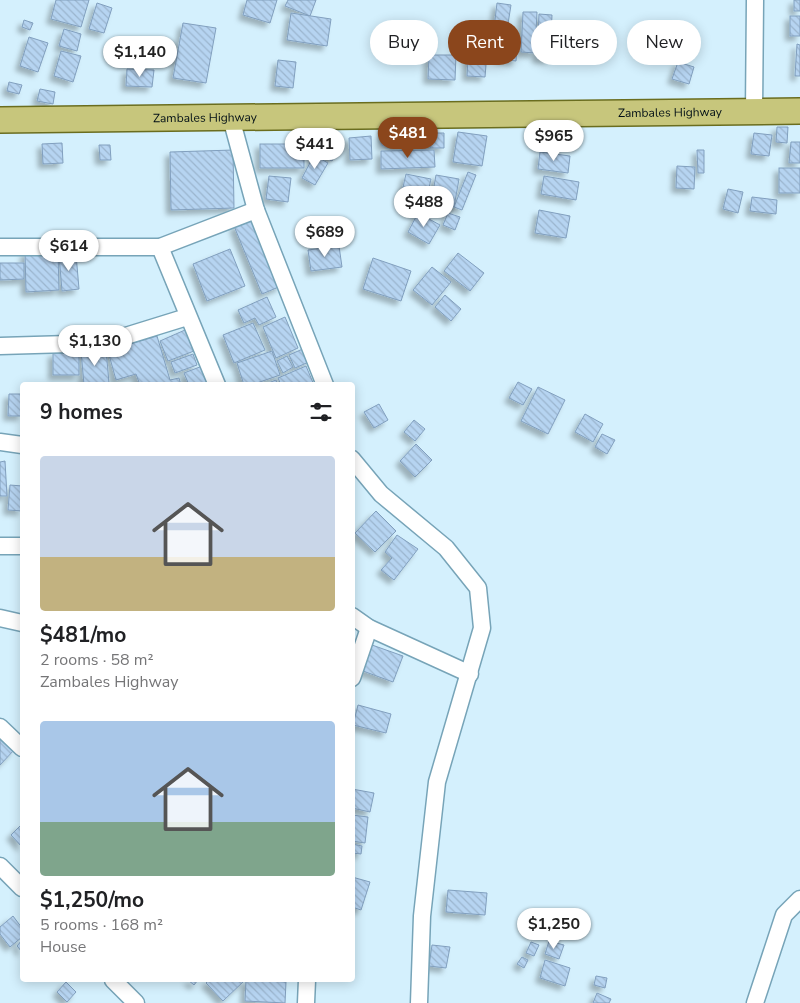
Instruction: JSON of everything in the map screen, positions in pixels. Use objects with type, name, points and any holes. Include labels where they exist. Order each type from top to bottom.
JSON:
[{"type":"main road","name":"Zambales Highway","points":[[0,120],[800,111]]},
{"type":"street","points":[[754,111],[755,0]]},
{"type":"street","points":[[231,118],[256,210],[324,382]]},
{"type":"street","points":[[0,247],[160,247],[256,210]]},
{"type":"street","points":[[160,247],[187,317],[216,382]]},
{"type":"street","points":[[0,346],[103,343],[187,317]]},
{"type":"street","points":[[0,442],[20,445]]},
{"type":"street","points":[[355,462],[382,494],[446,548],[478,588],[482,628],[438,782],[422,916],[419,1003]]},
{"type":"street","points":[[0,546],[20,546]]},
{"type":"street","points":[[0,618],[20,623]]},
{"type":"street","points":[[355,618],[369,628],[470,674]]},
{"type":"street","points":[[355,669],[369,628]]},
{"type":"street","points":[[0,727],[20,746]]},
{"type":"street","points":[[0,866],[20,886]]},
{"type":"street","points":[[755,1003],[784,915],[800,899]]},
{"type":"street","points":[[115,982],[136,1003]]},
{"type":"street","points":[[306,1003],[307,982]]},
{"type":"building","points":[[56,0],[89,0],[81,27],[51,19]]},
{"type":"building","points":[[247,0],[277,0],[270,23],[243,15]]},
{"type":"building","points":[[288,0],[316,0],[310,16],[285,6]]},
{"type":"building","points":[[794,0],[800,0],[800,11],[794,11]]},
{"type":"building","points":[[97,3],[112,8],[104,33],[89,29]]},
{"type":"building","points":[[497,3],[511,5],[509,20],[495,20]]},
{"type":"building","points":[[523,12],[537,12],[537,20],[531,20],[531,53],[521,52]]},
{"type":"building","points":[[291,13],[331,19],[327,46],[287,40]]},
{"type":"building","points":[[539,14],[552,15],[552,20],[539,20]]},
{"type":"building","points":[[790,16],[800,16],[800,36],[790,36]]},
{"type":"building","points":[[24,20],[33,23],[30,30],[22,27]]},
{"type":"building","points":[[183,23],[216,28],[206,83],[173,78]]},
{"type":"building","points":[[64,29],[81,34],[77,51],[59,46]]},
{"type":"building","points":[[29,37],[48,43],[38,72],[20,66]]},
{"type":"building","points":[[797,44],[800,45],[800,76],[795,76]]},
{"type":"building","points":[[61,51],[81,56],[73,82],[54,76]]},
{"type":"building","points":[[438,55],[448,55],[448,65],[456,65],[455,80],[428,79],[429,65],[438,65]]},
{"type":"building","points":[[278,60],[296,62],[293,88],[275,86]]},
{"type":"building","points":[[468,65],[486,65],[485,77],[467,76]]},
{"type":"building","points":[[677,65],[694,67],[689,84],[672,79]]},
{"type":"building","points":[[127,69],[154,70],[152,87],[126,86]]},
{"type":"building","points":[[9,82],[22,85],[19,94],[7,91]]},
{"type":"building","points":[[40,89],[55,92],[53,104],[37,101]]},
{"type":"building","points":[[777,127],[788,127],[787,143],[776,142]]},
{"type":"building","points":[[409,132],[410,144],[382,146],[381,134]]},
{"type":"building","points":[[458,132],[487,136],[482,166],[453,162]]},
{"type":"building","points":[[431,133],[444,133],[444,148],[430,148]]},
{"type":"building","points":[[754,133],[772,135],[769,156],[751,154]]},
{"type":"building","points":[[416,134],[428,135],[428,147],[415,146]]},
{"type":"building","points":[[325,135],[341,142],[332,161],[317,154]]},
{"type":"building","points":[[371,136],[372,159],[350,160],[349,138]]},
{"type":"building","points":[[791,142],[800,142],[800,163],[789,163]]},
{"type":"building","points":[[62,143],[63,163],[43,164],[42,144]]},
{"type":"building","points":[[260,144],[304,144],[304,168],[260,168]]},
{"type":"building","points":[[99,145],[110,145],[111,160],[100,160]]},
{"type":"building","points":[[233,150],[234,208],[171,210],[170,152]]},
{"type":"building","points":[[434,150],[435,167],[381,169],[381,151]]},
{"type":"building","points":[[697,150],[704,150],[704,173],[698,173]]},
{"type":"building","points":[[540,152],[570,156],[568,173],[538,169]]},
{"type":"building","points":[[314,155],[328,163],[315,185],[302,178]]},
{"type":"building","points":[[677,166],[695,167],[694,189],[676,188]]},
{"type":"building","points":[[779,168],[800,168],[800,193],[779,193]]},
{"type":"building","points":[[468,172],[476,175],[462,210],[454,207]]},
{"type":"building","points":[[406,174],[431,179],[426,201],[401,196]]},
{"type":"building","points":[[436,175],[459,179],[454,207],[431,203]]},
{"type":"building","points":[[269,176],[291,178],[288,202],[266,199]]},
{"type":"building","points":[[544,176],[579,182],[576,200],[541,194]]},
{"type":"building","points":[[728,189],[743,192],[738,213],[723,209]]},
{"type":"building","points":[[752,197],[777,200],[776,214],[750,211]]},
{"type":"building","points":[[539,210],[570,216],[566,238],[535,233]]},
{"type":"building","points":[[418,213],[440,225],[429,244],[408,232]]},
{"type":"building","points":[[448,213],[460,217],[455,230],[443,225]]},
{"type":"building","points":[[254,219],[281,286],[262,294],[234,226]]},
{"type":"building","points":[[339,246],[342,267],[311,271],[308,250]]},
{"type":"building","points":[[230,249],[245,286],[207,301],[193,264]]},
{"type":"building","points":[[58,251],[59,290],[26,292],[25,252]]},
{"type":"building","points":[[458,253],[484,273],[470,291],[444,271]]},
{"type":"building","points":[[76,254],[79,289],[62,291],[59,255]]},
{"type":"building","points":[[373,258],[411,271],[401,301],[363,289]]},
{"type":"building","points":[[0,263],[24,263],[24,279],[0,280]]},
{"type":"building","points":[[432,267],[451,282],[432,305],[413,290]]},
{"type":"building","points":[[445,295],[461,309],[451,321],[435,307]]},
{"type":"building","points":[[267,297],[276,317],[259,325],[255,318],[244,323],[238,310]]},
{"type":"building","points":[[285,317],[298,348],[276,358],[263,327]]},
{"type":"building","points":[[253,323],[265,350],[234,363],[223,335]]},
{"type":"building","points":[[185,330],[194,351],[168,361],[160,341]]},
{"type":"building","points":[[157,336],[170,380],[179,378],[180,382],[139,382],[136,374],[116,380],[108,351]]},
{"type":"building","points":[[305,348],[311,361],[295,368],[289,355]]},
{"type":"building","points":[[106,349],[109,382],[84,382],[81,351]]},
{"type":"building","points":[[272,351],[280,375],[260,382],[243,382],[237,363]]},
{"type":"building","points":[[53,353],[79,353],[79,375],[53,375]]},
{"type":"building","points":[[193,354],[197,365],[175,373],[171,362]]},
{"type":"building","points":[[287,356],[293,367],[283,373],[277,361]]},
{"type":"building","points":[[205,365],[211,382],[188,382],[184,373]]},
{"type":"building","points":[[306,366],[313,382],[280,382],[278,378]]},
{"type":"building","points":[[518,382],[532,389],[523,405],[509,398]]},
{"type":"building","points":[[538,387],[565,400],[548,434],[521,421]]},
{"type":"building","points":[[9,394],[20,394],[20,416],[8,416]]},
{"type":"building","points":[[379,404],[388,420],[374,428],[364,412]]},
{"type":"building","points":[[585,414],[603,424],[593,442],[575,432]]},
{"type":"building","points":[[414,420],[425,429],[415,441],[404,432]]},
{"type":"building","points":[[602,434],[615,440],[607,454],[595,447]]},
{"type":"building","points":[[416,444],[432,460],[415,477],[400,461]]},
{"type":"building","points":[[5,461],[7,496],[0,496],[0,462]]},
{"type":"building","points":[[10,485],[20,486],[20,511],[8,510]]},
{"type":"building","points":[[376,511],[396,531],[375,552],[355,533]]},
{"type":"building","points":[[397,535],[418,549],[394,580],[381,570],[392,558],[385,552]]},
{"type":"building","points":[[372,645],[403,656],[393,682],[363,671]]},
{"type":"building","points":[[358,705],[391,714],[386,733],[355,725]]},
{"type":"building","points":[[0,735],[15,749],[0,765]]},
{"type":"building","points":[[355,790],[374,793],[370,812],[355,809]]},
{"type":"building","points":[[355,815],[368,817],[365,843],[355,841]]},
{"type":"building","points":[[20,826],[20,845],[11,835]]},
{"type":"building","points":[[355,845],[362,846],[361,854],[355,853]]},
{"type":"building","points":[[355,878],[370,882],[361,910],[355,908]]},
{"type":"building","points":[[448,890],[487,893],[485,915],[446,912]]},
{"type":"building","points":[[13,916],[20,925],[20,939],[10,947],[0,934],[0,927]]},
{"type":"building","points":[[549,941],[564,945],[559,959],[545,954]]},
{"type":"building","points":[[531,942],[539,945],[534,956],[526,953]]},
{"type":"building","points":[[432,945],[450,947],[446,968],[429,966]]},
{"type":"building","points":[[522,957],[528,960],[524,968],[517,964]]},
{"type":"building","points":[[545,960],[570,968],[565,986],[540,978]]},
{"type":"building","points":[[596,976],[607,978],[605,988],[594,985]]},
{"type":"building","points":[[66,982],[76,992],[67,1002],[57,992]]},
{"type":"building","points":[[207,982],[243,982],[223,1001]]},
{"type":"building","points":[[246,982],[286,982],[285,1003],[245,1001]]},
{"type":"building","points":[[597,993],[611,999],[609,1003],[593,1003]]}]
